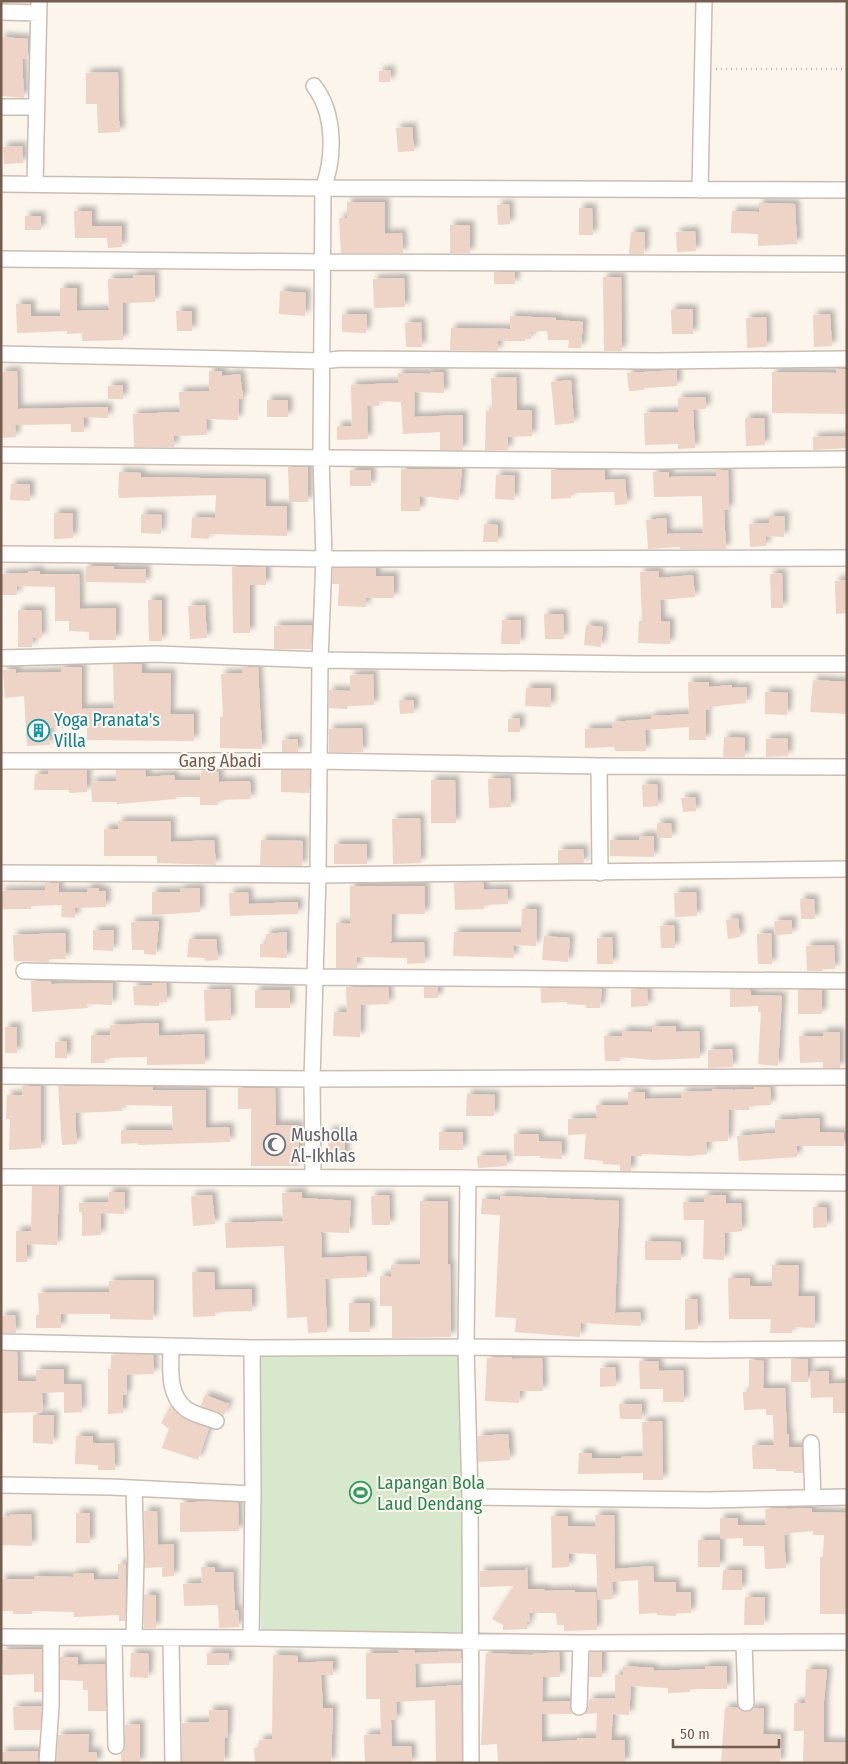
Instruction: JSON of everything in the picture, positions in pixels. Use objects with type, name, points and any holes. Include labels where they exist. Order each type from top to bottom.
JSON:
[{"type":"street","points":[[700,190],[704,1]]},
{"type":"street","points":[[1,12],[39,7],[35,184]]},
{"type":"street","points":[[313,1178],[312,1079],[318,875],[320,660],[324,559],[321,457],[322,188],[329,171],[330,131],[325,104],[314,86]]},
{"type":"street","points":[[1,107],[36,107]]},
{"type":"street","points":[[1,184],[322,188],[847,190]]},
{"type":"street","points":[[1,259],[847,264]]},
{"type":"street","points":[[1,354],[321,361],[341,359],[656,361],[847,359]]},
{"type":"street","points":[[1,455],[650,461],[847,459]]},
{"type":"street","points":[[1,554],[324,559],[847,558]]},
{"type":"street","points":[[1,658],[156,654],[320,660],[637,664],[847,664]]},
{"type":"street","name":"Gang Abadi","points":[[1,761],[319,761],[599,766],[847,767]]},
{"type":"street","points":[[599,766],[600,873]]},
{"type":"street","points":[[1,873],[318,875],[847,869]]},
{"type":"street","points":[[24,971],[315,977],[847,981]]},
{"type":"street","points":[[3,1076],[312,1079],[847,1077]]},
{"type":"street","points":[[1,1177],[468,1178],[847,1183]]},
{"type":"street","points":[[468,1178],[466,1347],[472,1642],[471,1763]]},
{"type":"street","points":[[1,1342],[252,1348],[847,1349]]},
{"type":"street","points":[[171,1346],[171,1381],[174,1392],[186,1409],[216,1421]]},
{"type":"street","points":[[251,1638],[253,1494],[252,1348]]},
{"type":"street","points":[[811,1444],[813,1498]]},
{"type":"street","points":[[1,1485],[134,1488],[253,1494]]},
{"type":"street","points":[[134,1488],[136,1559],[134,1638]]},
{"type":"street","points":[[470,1498],[707,1500],[847,1497]]},
{"type":"street","points":[[1,1636],[582,1643],[847,1642]]},
{"type":"street","points":[[47,1763],[51,1707],[51,1637]]},
{"type":"street","points":[[114,1638],[116,1746]]},
{"type":"street","points":[[171,1638],[173,1763]]},
{"type":"street","points":[[744,1642],[746,1703]]},
{"type":"street","points":[[579,1707],[582,1643]]},
{"type":"path","points":[[702,70],[847,69]]},
{"type":"green space","name":"Lapangan Bola Laud Dendang","points":[[461,1352],[463,1632],[261,1634],[258,1354]]},
{"type":"building","points":[[1,37],[28,39],[27,59],[22,58],[24,98],[1,96]]},
{"type":"building","points":[[391,70],[390,82],[379,82],[379,71]]},
{"type":"building","points":[[118,72],[120,132],[98,133],[97,104],[86,104],[86,73]]},
{"type":"building","points":[[412,127],[414,151],[398,152],[396,128]]},
{"type":"building","points":[[22,146],[23,163],[4,164],[3,147]]},
{"type":"building","points":[[347,202],[385,202],[385,234],[402,233],[403,253],[341,253],[339,218],[347,218]]},
{"type":"building","points":[[759,203],[795,204],[797,244],[758,246],[758,234],[731,233],[732,211],[759,212]]},
{"type":"building","points":[[509,204],[510,224],[498,225],[497,205]]},
{"type":"building","points":[[579,208],[592,208],[593,235],[579,235]]},
{"type":"building","points":[[74,211],[92,211],[92,226],[122,226],[122,247],[108,248],[107,238],[75,238]]},
{"type":"building","points":[[25,216],[41,216],[41,230],[25,230]]},
{"type":"building","points":[[450,225],[470,225],[470,253],[450,253]]},
{"type":"building","points":[[695,231],[696,251],[677,252],[676,232]]},
{"type":"building","points":[[631,232],[645,232],[644,254],[629,254]]},
{"type":"building","points":[[494,272],[515,272],[515,284],[494,284]]},
{"type":"building","points":[[133,275],[155,275],[155,302],[123,303],[123,340],[82,341],[82,333],[67,334],[67,331],[17,333],[16,304],[31,304],[31,316],[60,316],[60,288],[77,288],[77,311],[109,310],[108,279],[133,278]]},
{"type":"building","points":[[603,277],[621,277],[622,351],[604,351]]},
{"type":"building","points":[[404,278],[405,307],[374,308],[373,279]]},
{"type":"building","points":[[280,291],[306,293],[305,316],[279,314]]},
{"type":"building","points":[[671,309],[693,309],[693,334],[672,334]]},
{"type":"building","points":[[176,311],[192,311],[192,331],[177,331]]},
{"type":"building","points":[[342,314],[367,314],[366,333],[342,332]]},
{"type":"building","points":[[830,314],[832,346],[814,347],[813,315]]},
{"type":"building","points":[[510,316],[556,318],[556,320],[583,322],[581,348],[568,348],[569,340],[548,340],[547,331],[530,332],[531,339],[525,339],[525,341],[498,341],[498,351],[450,350],[451,328],[510,329]]},
{"type":"building","points":[[766,317],[767,347],[747,348],[746,318]]},
{"type":"building","points":[[421,322],[422,347],[406,347],[405,323]]},
{"type":"building","points":[[836,369],[847,369],[847,414],[772,413],[772,372],[836,373]]},
{"type":"building","points":[[677,370],[677,386],[629,391],[627,373]]},
{"type":"building","points":[[17,371],[18,409],[108,407],[108,418],[84,417],[84,432],[71,432],[71,424],[15,425],[16,437],[2,438],[1,372]]},
{"type":"building","points":[[209,371],[222,371],[222,376],[240,374],[243,398],[239,399],[238,420],[206,419],[207,435],[174,436],[174,447],[134,447],[133,414],[180,412],[179,392],[209,391]]},
{"type":"building","points":[[430,372],[443,372],[444,393],[415,392],[414,417],[463,415],[463,450],[440,450],[440,432],[403,434],[401,402],[379,401],[379,406],[367,406],[368,439],[337,440],[337,426],[352,426],[351,385],[398,383],[398,373],[430,374]]},
{"type":"building","points":[[516,377],[517,410],[532,410],[532,436],[508,437],[508,450],[485,450],[486,411],[492,411],[491,378]]},
{"type":"building","points":[[571,380],[574,423],[555,425],[551,382]]},
{"type":"building","points":[[123,385],[123,399],[108,399],[108,386]]},
{"type":"building","points":[[706,397],[706,409],[693,410],[695,448],[678,449],[678,444],[645,445],[644,413],[678,412],[678,398]]},
{"type":"building","points":[[267,400],[288,400],[288,417],[267,417]]},
{"type":"building","points":[[745,418],[764,418],[765,445],[746,446]]},
{"type":"building","points":[[847,436],[847,448],[813,450],[813,437]]},
{"type":"building","points":[[288,467],[308,467],[308,502],[289,502]]},
{"type":"building","points":[[401,469],[462,469],[459,500],[420,496],[420,511],[401,511]]},
{"type":"building","points":[[350,470],[371,470],[371,486],[350,486]]},
{"type":"building","points":[[551,470],[605,470],[605,480],[625,479],[627,504],[615,505],[614,492],[571,493],[571,498],[551,499]]},
{"type":"building","points":[[716,470],[728,470],[729,509],[724,510],[726,549],[680,549],[680,547],[648,549],[646,520],[666,518],[667,534],[703,533],[702,496],[654,497],[653,472],[669,472],[669,477],[716,476]]},
{"type":"building","points":[[119,472],[141,473],[141,477],[266,479],[266,506],[287,506],[287,536],[209,534],[209,539],[191,538],[192,517],[215,518],[216,495],[119,498]]},
{"type":"building","points":[[496,475],[515,476],[514,500],[495,499]]},
{"type":"building","points":[[11,484],[30,484],[30,501],[10,500]]},
{"type":"building","points":[[54,513],[73,513],[73,538],[54,539]]},
{"type":"building","points":[[141,514],[162,515],[161,534],[141,533]]},
{"type":"building","points":[[769,516],[785,516],[784,537],[766,536],[766,546],[750,547],[749,524],[769,523]]},
{"type":"building","points":[[484,524],[498,525],[498,542],[483,542]]},
{"type":"building","points":[[86,566],[114,566],[114,569],[146,569],[146,583],[86,582]]},
{"type":"building","points":[[232,567],[266,567],[266,585],[250,585],[250,633],[233,633]]},
{"type":"building","points":[[333,568],[376,568],[376,576],[394,576],[394,598],[366,598],[366,607],[338,606],[339,584],[332,584]]},
{"type":"building","points":[[28,571],[40,571],[40,574],[79,574],[80,609],[116,608],[116,640],[89,640],[89,632],[69,631],[69,621],[55,621],[55,587],[17,586],[17,595],[1,595],[1,574],[28,573]]},
{"type":"building","points":[[659,571],[659,578],[693,575],[695,597],[660,600],[661,621],[670,622],[670,644],[638,643],[639,621],[642,621],[640,572]]},
{"type":"building","points":[[782,573],[783,608],[771,608],[770,574]]},
{"type":"building","points":[[847,580],[847,613],[836,614],[835,581]]},
{"type":"building","points":[[148,600],[162,600],[162,641],[149,641]]},
{"type":"building","points":[[205,605],[207,638],[190,639],[188,606]]},
{"type":"building","points":[[18,610],[41,610],[42,638],[33,638],[32,647],[18,647]]},
{"type":"building","points":[[544,614],[563,614],[564,639],[545,639]]},
{"type":"building","points":[[502,620],[521,620],[520,644],[501,644]]},
{"type":"building","points":[[312,625],[311,649],[274,649],[274,626]]},
{"type":"building","points":[[586,625],[603,627],[601,647],[584,645]]},
{"type":"building","points":[[113,664],[142,664],[142,673],[171,673],[170,714],[194,714],[194,741],[87,740],[87,727],[49,728],[50,745],[27,746],[24,696],[5,698],[3,670],[16,669],[16,673],[61,672],[62,667],[82,667],[82,709],[114,708]]},
{"type":"building","points":[[242,667],[258,667],[262,749],[220,748],[220,717],[223,717],[221,674],[243,673]]},
{"type":"building","points":[[373,674],[374,705],[347,706],[347,709],[329,708],[329,690],[350,691],[350,675]]},
{"type":"building","points":[[813,680],[847,682],[847,714],[810,712]]},
{"type":"building","points":[[688,682],[709,682],[709,687],[732,685],[732,688],[747,687],[746,703],[710,707],[710,710],[706,710],[706,740],[689,740],[689,727],[645,730],[646,751],[615,751],[614,747],[585,748],[585,729],[613,728],[612,722],[651,719],[651,716],[689,714]]},
{"type":"building","points":[[526,688],[551,688],[551,707],[525,706]]},
{"type":"building","points":[[765,692],[788,693],[787,715],[765,714]]},
{"type":"building","points":[[399,700],[414,700],[414,713],[400,714]]},
{"type":"building","points":[[520,718],[520,732],[508,732],[508,719]]},
{"type":"building","points":[[362,728],[363,752],[329,752],[329,729]]},
{"type":"building","points":[[724,737],[745,738],[745,757],[723,757]]},
{"type":"building","points":[[788,738],[788,756],[766,757],[766,739]]},
{"type":"building","points":[[298,739],[298,752],[282,752],[282,740]]},
{"type":"building","points":[[48,770],[87,770],[87,792],[69,793],[69,790],[34,790],[35,774],[48,774]]},
{"type":"building","points":[[116,770],[145,770],[146,777],[174,775],[175,780],[200,780],[201,771],[219,772],[219,782],[250,781],[251,799],[218,800],[218,805],[200,805],[200,797],[176,797],[176,799],[117,804],[117,802],[92,802],[91,782],[116,781]]},
{"type":"building","points":[[281,770],[310,770],[309,793],[281,792]]},
{"type":"building","points":[[510,778],[511,807],[489,808],[488,779]]},
{"type":"building","points":[[431,780],[455,780],[456,823],[431,823]]},
{"type":"building","points":[[657,784],[658,806],[643,807],[642,785]]},
{"type":"building","points":[[695,797],[696,811],[683,812],[681,798]]},
{"type":"building","points":[[420,818],[421,863],[393,864],[392,819]]},
{"type":"building","points":[[118,821],[171,821],[171,842],[214,840],[216,865],[157,863],[157,856],[104,856],[104,829],[119,829]]},
{"type":"building","points":[[657,823],[671,823],[672,838],[657,838]]},
{"type":"building","points":[[639,836],[654,836],[654,857],[610,856],[610,840],[639,840]]},
{"type":"building","points":[[261,840],[303,841],[302,866],[260,865]]},
{"type":"building","points":[[334,844],[367,844],[367,864],[334,864]]},
{"type":"building","points":[[583,849],[584,863],[558,863],[558,850]]},
{"type":"building","points":[[483,882],[484,890],[507,889],[508,904],[484,905],[484,909],[455,910],[454,883]]},
{"type":"building","points":[[45,883],[59,883],[59,892],[87,892],[87,888],[99,888],[99,891],[106,891],[106,907],[75,908],[75,918],[61,917],[62,905],[31,906],[31,909],[1,909],[1,891],[45,890]]},
{"type":"building","points":[[350,886],[425,886],[425,914],[392,914],[391,943],[424,942],[425,963],[407,964],[407,958],[357,957],[357,968],[336,968],[336,923],[350,924]]},
{"type":"building","points":[[200,888],[200,912],[152,915],[152,892],[180,892],[180,889]]},
{"type":"building","points":[[248,892],[249,904],[298,902],[298,914],[230,916],[229,893]]},
{"type":"building","points":[[696,892],[697,916],[675,917],[674,893]]},
{"type":"building","points":[[800,899],[814,899],[815,919],[801,919]]},
{"type":"building","points":[[522,909],[537,909],[536,946],[513,945],[514,958],[453,956],[454,932],[521,932]]},
{"type":"building","points":[[738,918],[740,937],[728,939],[726,920]]},
{"type":"building","points":[[792,920],[792,934],[775,935],[774,921]]},
{"type":"building","points":[[159,921],[156,955],[144,954],[144,950],[132,950],[131,922]]},
{"type":"building","points":[[674,925],[675,948],[661,948],[660,926]]},
{"type":"building","points":[[93,930],[114,930],[113,951],[93,950]]},
{"type":"building","points":[[287,932],[287,958],[260,957],[260,944],[266,944],[266,934]]},
{"type":"building","points":[[65,933],[66,959],[49,959],[49,962],[14,961],[13,935]]},
{"type":"building","points":[[771,933],[772,964],[758,964],[757,934]]},
{"type":"building","points":[[544,936],[570,938],[568,962],[542,960]]},
{"type":"building","points":[[612,937],[613,964],[597,964],[597,938]]},
{"type":"building","points":[[189,939],[216,939],[218,960],[205,961],[204,958],[187,957]]},
{"type":"building","points":[[834,945],[835,969],[807,971],[806,946]]},
{"type":"building","points":[[31,981],[50,981],[52,984],[113,983],[112,1005],[87,1004],[88,1008],[32,1012]]},
{"type":"building","points":[[152,983],[166,983],[167,1002],[159,1002],[159,1006],[134,1005],[133,986],[152,985]]},
{"type":"building","points":[[346,987],[388,987],[389,1004],[361,1005],[360,1037],[333,1036],[334,1012],[347,1012]]},
{"type":"building","points":[[424,987],[438,987],[438,998],[424,998]]},
{"type":"building","points":[[541,988],[602,989],[600,1008],[586,1008],[586,1005],[567,1004],[567,1002],[541,1003]]},
{"type":"building","points":[[230,989],[231,1020],[205,1021],[204,990]]},
{"type":"building","points":[[631,989],[647,989],[648,1006],[631,1007]]},
{"type":"building","points":[[730,989],[750,990],[751,995],[782,996],[778,1066],[758,1064],[761,1012],[758,1012],[758,1006],[730,1007]]},
{"type":"building","points":[[255,990],[290,990],[290,1008],[255,1008]]},
{"type":"building","points":[[798,990],[822,990],[822,1014],[798,1014]]},
{"type":"building","points":[[159,1023],[159,1036],[204,1034],[205,1064],[147,1065],[147,1057],[105,1058],[105,1063],[91,1063],[91,1035],[110,1035],[110,1025]]},
{"type":"building","points":[[652,1026],[676,1026],[676,1032],[699,1031],[700,1058],[653,1060],[620,1057],[620,1061],[605,1061],[604,1036],[622,1036],[622,1031],[652,1032]]},
{"type":"building","points":[[5,1027],[17,1027],[17,1053],[5,1053]]},
{"type":"building","points":[[823,1032],[840,1032],[840,1068],[823,1068],[823,1062],[800,1063],[799,1036],[823,1036]]},
{"type":"building","points":[[67,1041],[67,1058],[55,1058],[55,1042]]},
{"type":"building","points":[[732,1049],[733,1067],[708,1068],[708,1050]]},
{"type":"building","points":[[22,1086],[41,1086],[41,1148],[9,1150],[10,1119],[6,1119],[7,1095],[22,1095]]},
{"type":"building","points":[[58,1086],[153,1087],[153,1090],[206,1090],[206,1128],[229,1127],[230,1142],[121,1144],[121,1130],[173,1130],[172,1106],[121,1105],[122,1111],[76,1113],[77,1144],[62,1145]]},
{"type":"building","points":[[754,1087],[770,1087],[771,1105],[749,1106],[749,1110],[729,1110],[728,1141],[706,1142],[707,1154],[691,1156],[642,1154],[642,1156],[631,1156],[631,1171],[620,1171],[620,1165],[602,1164],[603,1161],[584,1159],[586,1134],[568,1135],[568,1119],[597,1118],[596,1105],[628,1105],[628,1092],[645,1092],[645,1099],[682,1098],[681,1092],[712,1091],[712,1089],[754,1089]]},
{"type":"building","name":"Musholla Al-Ikhlas","points":[[238,1088],[275,1088],[276,1125],[299,1125],[299,1166],[251,1166],[251,1109],[238,1109]]},
{"type":"building","points":[[467,1094],[495,1095],[494,1116],[466,1116]]},
{"type":"building","points":[[819,1118],[820,1132],[844,1133],[844,1146],[797,1146],[797,1157],[739,1161],[737,1136],[775,1133],[775,1120]]},
{"type":"building","points":[[328,1131],[345,1131],[345,1159],[328,1159]]},
{"type":"building","points":[[439,1132],[463,1132],[463,1150],[439,1150]]},
{"type":"building","points":[[514,1134],[539,1134],[539,1141],[562,1142],[562,1159],[539,1158],[540,1156],[514,1156]]},
{"type":"building","points":[[506,1155],[507,1166],[478,1168],[477,1156]]},
{"type":"building","points":[[32,1186],[59,1186],[57,1245],[27,1244],[27,1262],[16,1262],[16,1231],[31,1231]]},
{"type":"building","points":[[109,1192],[125,1192],[124,1214],[101,1213],[101,1235],[82,1236],[82,1212],[79,1212],[79,1203],[108,1202]]},
{"type":"building","points":[[302,1192],[302,1198],[351,1201],[349,1233],[321,1232],[322,1258],[366,1256],[367,1277],[325,1279],[327,1332],[308,1333],[307,1317],[287,1318],[284,1246],[226,1248],[225,1223],[283,1221],[282,1193]]},
{"type":"building","points":[[212,1195],[215,1224],[193,1226],[191,1196]]},
{"type":"building","points":[[389,1195],[390,1225],[372,1225],[371,1196]]},
{"type":"building","points":[[704,1195],[726,1195],[726,1204],[741,1203],[742,1231],[725,1233],[724,1260],[703,1259],[704,1220],[684,1220],[683,1202],[704,1202]]},
{"type":"building","points":[[500,1196],[619,1201],[615,1313],[640,1312],[641,1326],[581,1323],[580,1337],[515,1332],[516,1318],[495,1317],[500,1215],[481,1214],[482,1199],[500,1200]]},
{"type":"building","points":[[420,1201],[448,1201],[451,1337],[392,1338],[392,1306],[380,1306],[380,1276],[391,1277],[391,1265],[420,1264]]},
{"type":"building","points":[[813,1207],[826,1207],[827,1227],[813,1228]]},
{"type":"building","points":[[645,1241],[681,1242],[681,1260],[645,1260]]},
{"type":"building","points":[[772,1265],[799,1265],[798,1296],[815,1296],[815,1328],[792,1327],[792,1333],[770,1333],[771,1319],[729,1319],[728,1278],[750,1278],[750,1286],[772,1286]]},
{"type":"building","points":[[192,1272],[214,1272],[215,1290],[252,1289],[252,1311],[215,1312],[216,1316],[193,1317]]},
{"type":"building","points":[[154,1280],[153,1320],[110,1319],[110,1314],[61,1314],[61,1328],[36,1328],[36,1315],[39,1315],[38,1293],[109,1292],[109,1281]]},
{"type":"building","points":[[685,1299],[697,1299],[698,1329],[685,1330]]},
{"type":"building","points":[[349,1303],[370,1303],[370,1332],[349,1332]]},
{"type":"building","points":[[15,1315],[16,1333],[1,1333],[1,1316]]},
{"type":"building","points":[[1,1351],[17,1352],[18,1381],[36,1381],[36,1370],[64,1369],[64,1392],[42,1393],[43,1412],[1,1413]]},
{"type":"building","points":[[111,1355],[153,1355],[154,1374],[127,1375],[127,1395],[123,1395],[123,1413],[108,1414],[108,1369],[111,1369]]},
{"type":"building","points":[[511,1357],[512,1359],[542,1358],[543,1391],[520,1391],[519,1403],[485,1401],[487,1358]]},
{"type":"building","points":[[791,1359],[808,1359],[808,1382],[791,1382]]},
{"type":"building","points":[[749,1360],[764,1361],[763,1388],[785,1388],[789,1447],[802,1447],[803,1473],[776,1471],[776,1469],[753,1469],[752,1445],[774,1445],[773,1415],[766,1415],[766,1409],[744,1410],[743,1392],[749,1392]]},
{"type":"building","points":[[639,1361],[658,1361],[659,1371],[683,1370],[684,1402],[663,1402],[663,1389],[640,1389]]},
{"type":"building","points":[[615,1367],[616,1386],[600,1387],[600,1368]]},
{"type":"building","points":[[829,1371],[829,1384],[847,1383],[847,1413],[833,1413],[833,1397],[811,1398],[810,1372]]},
{"type":"building","points":[[64,1384],[81,1384],[82,1412],[64,1413]]},
{"type":"building","points":[[205,1395],[229,1404],[224,1415],[201,1406]]},
{"type":"building","points":[[619,1404],[642,1404],[642,1419],[620,1419]]},
{"type":"building","points":[[170,1407],[185,1419],[209,1428],[198,1460],[162,1448],[169,1429],[161,1423]]},
{"type":"building","points":[[33,1415],[54,1415],[53,1444],[33,1443]]},
{"type":"building","points":[[662,1421],[663,1480],[643,1480],[643,1473],[578,1474],[579,1453],[592,1453],[592,1458],[643,1456],[642,1422]]},
{"type":"building","points":[[508,1434],[510,1460],[478,1462],[478,1436]]},
{"type":"building","points":[[76,1436],[93,1436],[93,1443],[114,1443],[115,1470],[98,1470],[98,1465],[75,1464]]},
{"type":"building","points":[[210,1501],[238,1503],[239,1531],[180,1532],[180,1503]]},
{"type":"building","points":[[811,1508],[812,1512],[847,1513],[847,1614],[820,1614],[820,1557],[823,1557],[824,1535],[813,1535],[813,1531],[784,1535],[786,1568],[765,1569],[764,1546],[743,1546],[743,1538],[720,1539],[720,1518],[738,1518],[738,1525],[766,1525],[765,1509]]},
{"type":"building","points":[[144,1511],[157,1511],[158,1545],[174,1544],[174,1576],[162,1577],[162,1567],[145,1568]]},
{"type":"building","points":[[76,1513],[90,1513],[90,1543],[76,1543]]},
{"type":"building","points":[[31,1514],[32,1546],[1,1545],[1,1517]]},
{"type":"building","points":[[595,1515],[614,1515],[615,1569],[653,1566],[654,1582],[676,1582],[676,1592],[691,1592],[691,1613],[676,1613],[676,1616],[657,1615],[657,1613],[639,1614],[638,1580],[612,1582],[613,1599],[598,1600],[596,1554],[569,1553],[569,1567],[552,1568],[551,1516],[568,1516],[568,1526],[596,1527]]},
{"type":"building","points":[[698,1540],[720,1540],[720,1567],[698,1567]]},
{"type":"building","points":[[118,1564],[126,1564],[125,1621],[119,1621],[119,1615],[74,1617],[74,1612],[32,1611],[32,1614],[13,1614],[13,1611],[1,1611],[1,1579],[34,1579],[34,1576],[73,1577],[73,1574],[94,1573],[94,1580],[118,1579]]},
{"type":"building","points":[[201,1567],[215,1567],[215,1572],[233,1572],[235,1610],[238,1610],[239,1627],[219,1628],[218,1605],[184,1606],[183,1584],[202,1583]]},
{"type":"building","points":[[527,1567],[528,1589],[596,1592],[597,1630],[564,1631],[564,1625],[557,1625],[556,1613],[529,1613],[530,1622],[527,1622],[527,1629],[503,1630],[503,1625],[492,1619],[514,1586],[480,1587],[480,1571],[525,1570]]},
{"type":"building","points":[[723,1570],[742,1570],[742,1590],[722,1590]]},
{"type":"building","points":[[144,1595],[156,1595],[156,1628],[144,1628]]},
{"type":"building","points":[[745,1597],[765,1597],[764,1625],[744,1625]]},
{"type":"building","points":[[42,1649],[42,1692],[34,1692],[34,1674],[3,1675],[2,1650]]},
{"type":"building","points":[[398,1650],[414,1650],[415,1653],[461,1651],[461,1663],[415,1664],[416,1688],[461,1685],[462,1762],[436,1763],[435,1700],[396,1702],[397,1720],[391,1720],[392,1746],[411,1746],[412,1763],[365,1763],[364,1735],[381,1734],[380,1699],[366,1699],[366,1653],[399,1653]]},
{"type":"building","points":[[559,1652],[560,1677],[543,1677],[542,1702],[570,1701],[573,1714],[542,1714],[542,1742],[596,1738],[597,1713],[585,1714],[589,1699],[615,1698],[615,1675],[623,1675],[623,1666],[654,1668],[654,1671],[705,1669],[705,1666],[727,1666],[727,1689],[690,1689],[690,1692],[668,1693],[668,1688],[631,1686],[629,1715],[613,1714],[611,1740],[625,1740],[625,1763],[498,1761],[497,1744],[481,1745],[486,1653],[532,1655]]},
{"type":"building","points":[[590,1652],[602,1652],[602,1677],[589,1677]]},
{"type":"building","points":[[131,1653],[149,1654],[148,1678],[130,1677]]},
{"type":"building","points":[[207,1653],[229,1653],[229,1665],[207,1665]]},
{"type":"building","points":[[273,1655],[298,1656],[298,1663],[333,1661],[333,1675],[321,1675],[323,1708],[333,1708],[331,1763],[255,1763],[254,1748],[259,1748],[259,1740],[272,1739]]},
{"type":"building","points":[[60,1657],[78,1657],[78,1665],[105,1664],[106,1711],[88,1711],[88,1690],[83,1690],[83,1681],[60,1680]]},
{"type":"building","points":[[806,1669],[827,1670],[824,1701],[824,1742],[847,1743],[847,1763],[803,1763],[804,1731],[794,1731],[794,1703],[805,1703]]},
{"type":"building","points":[[42,1706],[40,1730],[14,1730],[13,1707]]},
{"type":"building","points":[[725,1707],[738,1708],[746,1712],[753,1708],[764,1709],[763,1734],[781,1735],[780,1763],[721,1763]]},
{"type":"building","points":[[209,1710],[228,1710],[224,1763],[182,1763],[182,1723],[209,1722]]},
{"type":"building","points":[[140,1724],[140,1763],[121,1763],[121,1754],[125,1746],[125,1725]]},
{"type":"building","points":[[89,1734],[88,1752],[97,1752],[97,1763],[56,1763],[58,1735]]},
{"type":"building","points":[[38,1751],[38,1763],[1,1763],[1,1752]]},
{"type":"place","name":"Yoga Pranata's Villa","points":[[38,730]]},
{"type":"place","name":"Musholla Al-Ikhlas","points":[[275,1145]]},
{"type":"place","name":"Lapangan Bola Laud Dendang","points":[[361,1493]]}]
